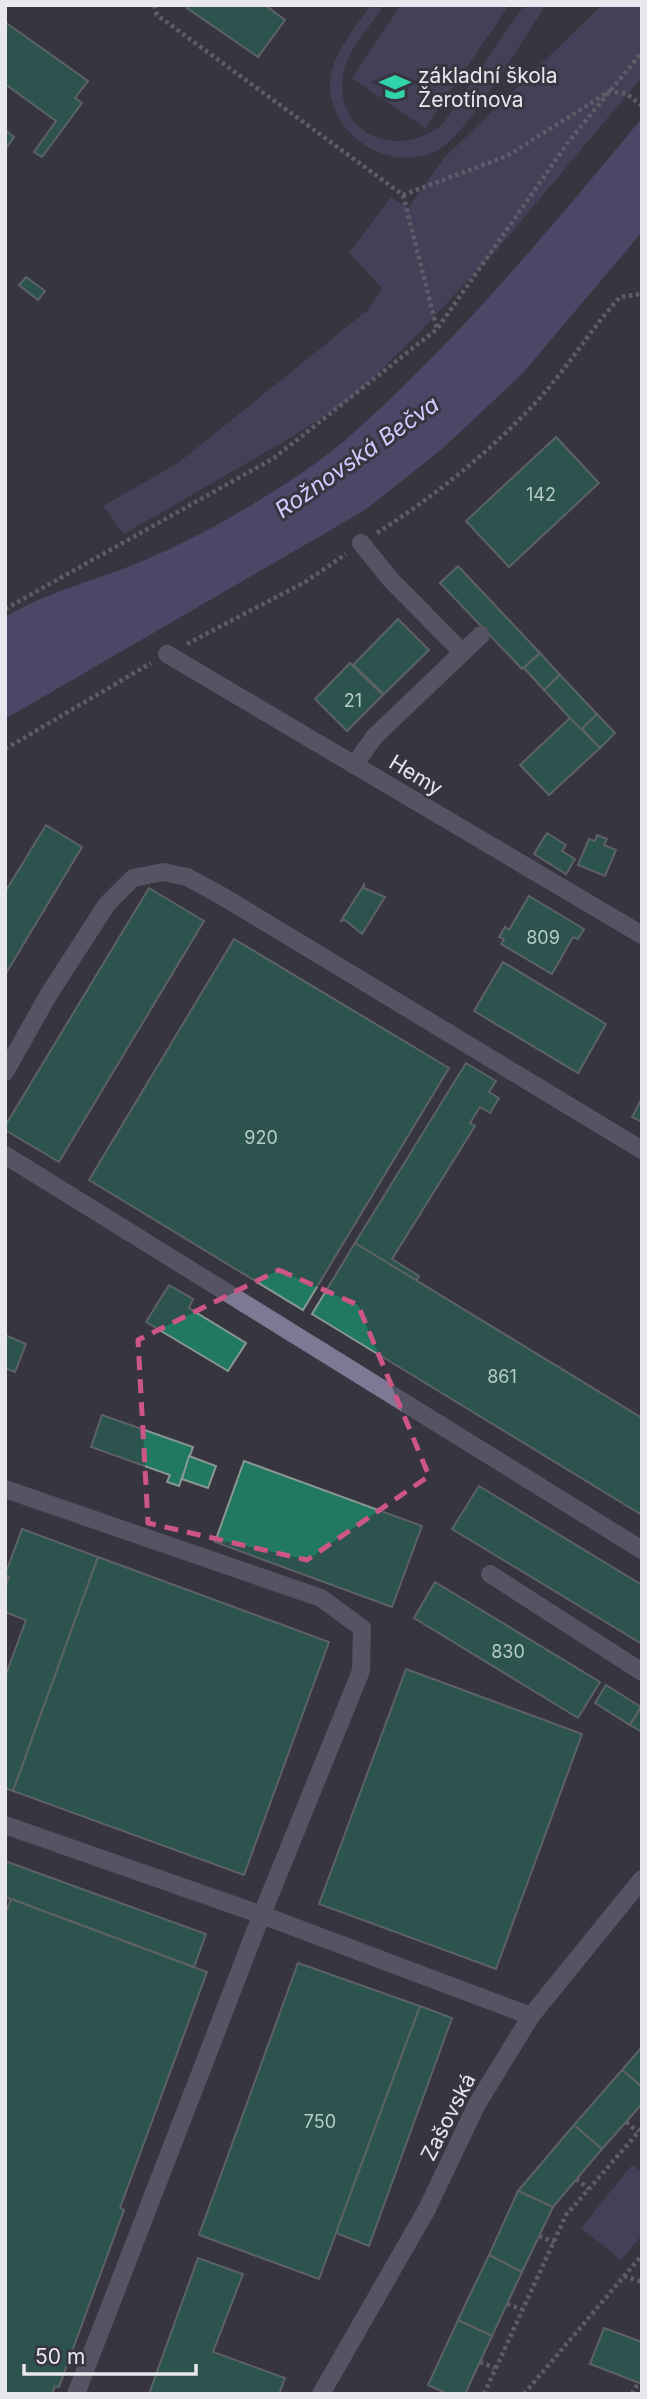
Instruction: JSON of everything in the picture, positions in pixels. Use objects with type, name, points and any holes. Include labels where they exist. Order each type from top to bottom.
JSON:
[{"type":"street","points":[[361,543],[391,580],[462,652]]},
{"type":"street","points":[[354,765],[374,736],[481,635]]},
{"type":"street","name":"Hemy","points":[[167,654],[642,935]]},
{"type":"street","points":[[5,1072],[48,994],[107,904],[133,878],[163,872],[187,877],[222,896],[642,1150]]},
{"type":"street","points":[[5,1155],[642,1550]]},
{"type":"street","points":[[5,1489],[321,1598],[362,1628],[361,1671],[262,1914],[76,2394]]},
{"type":"street","points":[[490,1574],[642,1672]]},
{"type":"street","points":[[5,1825],[262,1914],[531,2016]]},
{"type":"street","name":"Zašovská","points":[[321,2394],[427,2209],[477,2104],[531,2016],[642,1879]]},
{"type":"path","points":[[154,5],[157,15],[403,195],[438,329]]},
{"type":"path","points":[[5,609],[274,458],[438,329],[569,141],[642,52]]},
{"type":"path","points":[[403,195],[507,156],[610,91],[627,94],[642,106]]},
{"type":"path","points":[[5,749],[167,654],[305,582],[416,507],[466,467],[539,398],[620,298],[642,294]]},
{"type":"path","points":[[484,2394],[566,2215],[640,2130],[626,2122]]},
{"type":"path","points":[[576,2179],[589,2189]]},
{"type":"path","points":[[539,2236],[554,2242]]},
{"type":"path","points":[[524,2394],[642,2255]]},
{"type":"path","points":[[624,2276],[642,2283]]},
{"type":"path","points":[[507,2304],[521,2309]]},
{"type":"path","points":[[480,2362],[495,2368]]},
{"type":"path","points":[[632,2394],[638,2383]]},
{"type":"highlighted area","points":[[279,1270],[358,1305],[429,1476],[307,1560],[148,1523],[138,1340]]},
{"type":"shaded area","points":[[371,5],[384,5],[347,61],[342,91],[347,110],[356,124],[370,134],[387,140],[405,141],[424,136],[442,125],[524,5],[546,5],[480,106],[450,140],[438,150],[403,158],[369,148],[355,137],[334,108],[330,90],[330,78],[338,56]]},
{"type":"shaded area","points":[[401,5],[508,7],[425,128],[352,78]]},
{"type":"shaded area","points":[[602,5],[642,5],[642,77],[495,252],[414,338],[352,398],[290,438],[124,534],[103,506],[178,463],[368,310],[382,288],[349,253],[391,197],[408,208],[445,157]]},
{"type":"shaded area","points":[[632,2165],[642,2172],[642,2235],[621,2260],[581,2228]]},
{"type":"water","name":"Rožnovská Bečva","points":[[642,118],[642,232],[522,374],[442,449],[365,510],[5,719],[5,617],[36,601],[133,565],[190,539],[273,492],[337,447],[390,399],[466,322],[538,242]]},
{"type":"building","points":[[188,5],[265,5],[285,20],[258,57],[187,8]]},
{"type":"building","points":[[5,22],[88,81],[75,98],[82,103],[42,157],[34,152],[56,121],[5,84]]},
{"type":"building","points":[[5,130],[14,137],[5,150]]},
{"type":"building","points":[[26,277],[45,291],[38,300],[19,285]]},
{"type":"building","points":[[556,437],[599,483],[509,567],[466,521]]},
{"type":"building","points":[[458,566],[540,653],[522,669],[440,583]]},
{"type":"building","points":[[398,619],[429,650],[384,694],[353,665]]},
{"type":"building","points":[[540,653],[560,675],[544,690],[524,668]]},
{"type":"building","points":[[350,663],[383,695],[347,731],[315,699]]},
{"type":"building","points":[[560,675],[597,714],[581,730],[544,690]]},
{"type":"building","points":[[597,714],[615,733],[600,748],[582,729]]},
{"type":"building","points":[[570,718],[600,748],[549,795],[520,765]]},
{"type":"building","points":[[46,825],[82,847],[5,975],[5,892]]},
{"type":"building","points":[[547,833],[566,845],[562,851],[575,859],[566,874],[534,854]]},
{"type":"building","points":[[597,835],[607,839],[604,845],[616,850],[605,876],[578,865],[589,839],[595,841]]},
{"type":"building","points":[[364,885],[364,888],[385,897],[362,934],[345,920],[341,921]]},
{"type":"building","points":[[149,888],[204,921],[59,1162],[5,1130],[5,1126]]},
{"type":"building","points":[[529,896],[584,929],[578,939],[573,937],[552,974],[501,944],[504,939],[499,937],[505,927],[509,930]]},
{"type":"building","points":[[234,939],[449,1068],[303,1310],[89,1180]]},
{"type":"building","points":[[503,962],[606,1024],[578,1073],[474,1011]]},
{"type":"building","points":[[466,1063],[496,1081],[489,1092],[499,1098],[490,1113],[480,1107],[470,1123],[475,1126],[392,1259],[419,1276],[416,1281],[355,1243]]},
{"type":"building","points":[[642,1098],[642,1122],[632,1117]]},
{"type":"building","points":[[355,1243],[642,1418],[642,1515],[312,1314]]},
{"type":"building","points":[[169,1285],[193,1299],[189,1308],[246,1343],[228,1371],[146,1322]]},
{"type":"building","points":[[5,1335],[26,1344],[15,1372],[5,1368]]},
{"type":"building","points":[[102,1415],[193,1447],[179,1486],[167,1482],[170,1475],[91,1447]]},
{"type":"building","points":[[189,1456],[216,1466],[208,1488],[182,1479]]},
{"type":"building","points":[[244,1461],[422,1526],[392,1607],[215,1542]]},
{"type":"building","points":[[479,1486],[642,1585],[642,1644],[452,1529]]},
{"type":"building","points":[[22,1529],[98,1557],[13,1791],[5,1788],[5,1677],[26,1620],[5,1612],[5,1588],[9,1577],[5,1575]]},
{"type":"building","points":[[98,1557],[329,1642],[244,1875],[13,1791]]},
{"type":"building","points":[[435,1582],[600,1682],[578,1718],[414,1618]]},
{"type":"building","points":[[406,1669],[582,1734],[496,1969],[319,1904]]},
{"type":"building","points":[[606,1685],[641,1707],[630,1725],[595,1703]]},
{"type":"building","points":[[642,1706],[642,1732],[630,1725]]},
{"type":"building","points":[[5,1861],[206,1934],[194,1967],[5,1897]]},
{"type":"building","points":[[11,1899],[207,1972],[120,2208],[124,2210],[59,2387],[55,2386],[52,2394],[5,2394],[5,1914]]},
{"type":"building","points":[[298,1963],[420,2006],[319,2279],[199,2235]]},
{"type":"building","points":[[420,2006],[452,2018],[369,2246],[336,2233]]},
{"type":"building","points":[[642,2047],[642,2087],[622,2070]]},
{"type":"building","points":[[622,2070],[642,2087],[642,2104],[602,2149],[574,2125]]},
{"type":"building","points":[[574,2125],[602,2149],[553,2207],[518,2191]]},
{"type":"building","points":[[518,2191],[553,2207],[522,2272],[489,2255]]},
{"type":"building","points":[[489,2255],[522,2272],[492,2336],[458,2320]]},
{"type":"building","points":[[198,2258],[243,2274],[213,2352],[285,2378],[279,2394],[149,2394]]},
{"type":"building","points":[[458,2320],[492,2336],[465,2394],[448,2394],[428,2385]]},
{"type":"building","points":[[604,2328],[642,2342],[642,2384],[590,2364]]},
{"type":"place","name":"základní škola Žerotínova","points":[[395,87]]}]
